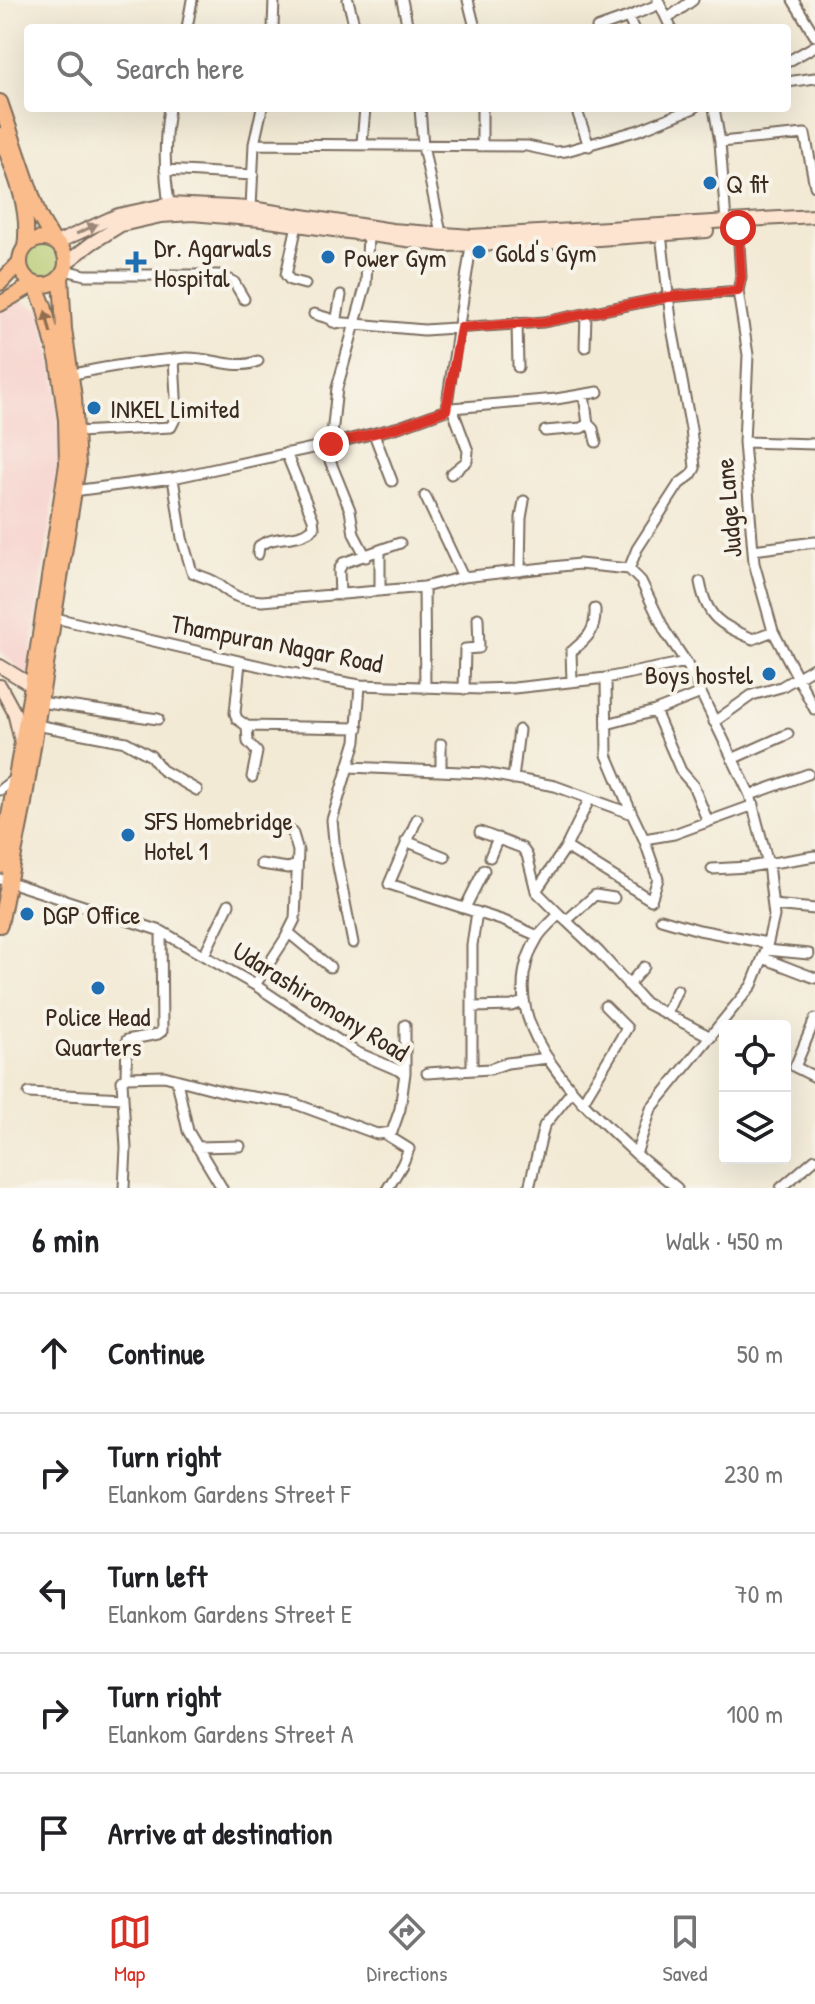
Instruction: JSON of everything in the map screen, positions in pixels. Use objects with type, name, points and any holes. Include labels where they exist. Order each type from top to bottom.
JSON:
[{"type":"main road","points":[[0,102],[39,216],[64,252],[78,466],[68,491]]},
{"type":"main road","points":[[0,135],[27,221],[25,247],[19,263],[0,283]]},
{"type":"main road","points":[[25,247],[39,239],[55,243],[118,215],[169,204],[251,208],[471,246],[512,239],[732,225],[815,224]]},
{"type":"main road","points":[[0,304],[34,284],[49,285],[110,232],[141,219],[192,214],[368,234],[415,243],[661,234],[815,216]]},
{"type":"main road","points":[[0,925],[5,880],[36,725],[47,616],[61,556],[68,491],[66,420],[58,362],[44,306],[34,284],[23,275],[19,263]]},
{"type":"main road","points":[[0,666],[38,693]]},
{"type":"main road","points":[[0,686],[14,712],[22,744]]},
{"type":"main road","points":[[0,866],[14,779],[38,693]]},
{"type":"street","points":[[188,24],[192,0]]},
{"type":"street","points":[[273,24],[274,0]]},
{"type":"street","points":[[348,0],[354,24]]},
{"type":"street","points":[[402,0],[407,24]]},
{"type":"street","points":[[468,0],[474,24]]},
{"type":"street","points":[[608,24],[659,2],[669,23],[693,0]]},
{"type":"street","points":[[793,0],[815,34]]},
{"type":"street","points":[[628,17],[631,24]]},
{"type":"street","points":[[791,60],[815,46]]},
{"type":"street","points":[[791,81],[815,78]]},
{"type":"street","points":[[168,112],[165,174],[169,204]]},
{"type":"street","points":[[251,208],[254,144],[261,112]]},
{"type":"street","points":[[362,143],[365,112]]},
{"type":"street","points":[[420,112],[423,146],[442,240]]},
{"type":"street","points":[[482,112],[482,146]]},
{"type":"street","points":[[577,112],[589,146]]},
{"type":"street","points":[[254,144],[527,146],[555,152],[589,146],[683,112]]},
{"type":"street","name":"Judge Lane","points":[[715,112],[741,277],[738,291],[748,355],[744,442],[757,582],[773,631],[815,710]]},
{"type":"street","points":[[720,142],[805,134],[815,186]]},
{"type":"street","points":[[165,174],[253,175]]},
{"type":"street","points":[[297,225],[286,275],[290,280],[305,284]]},
{"type":"street","points":[[366,557],[354,534],[350,510],[328,445],[337,388],[366,284],[368,234]]},
{"type":"street","points":[[629,569],[637,549],[679,484],[695,468],[661,234]]},
{"type":"street","points":[[451,474],[467,461],[468,451],[449,409],[471,246]]},
{"type":"street","points":[[64,270],[93,275],[219,275],[234,282],[244,299]]},
{"type":"street","points":[[314,314],[354,326],[424,330],[461,328],[544,322],[668,297],[738,291]]},
{"type":"street","points":[[336,323],[341,295]]},
{"type":"street","points":[[585,347],[586,314]]},
{"type":"street","points":[[517,323],[518,367]]},
{"type":"street","points":[[70,375],[174,359],[207,358],[246,367],[258,361]]},
{"type":"street","points":[[77,432],[171,427],[177,415],[174,359]]},
{"type":"street","points":[[68,491],[173,478],[328,445],[374,434],[449,409],[598,392]]},
{"type":"street","points":[[584,395],[588,424],[593,429],[596,442]]},
{"type":"street","points":[[545,431],[581,428],[588,424]]},
{"type":"street","points":[[374,434],[392,481]]},
{"type":"street","points":[[744,442],[815,444]]},
{"type":"street","points":[[258,554],[259,546],[267,541],[302,536],[314,528],[286,453]]},
{"type":"street","points":[[173,478],[182,538],[192,572],[217,584],[230,595],[245,600],[424,587],[463,577],[579,564],[629,569],[641,581],[665,631],[686,662],[752,800],[768,864],[774,916],[752,985],[651,1109],[636,1154]]},
{"type":"street","points":[[425,496],[463,577]]},
{"type":"street","points":[[520,571],[524,501]]},
{"type":"street","points":[[753,550],[815,542]]},
{"type":"street","points":[[340,595],[339,570],[343,563],[400,543]]},
{"type":"street","points":[[380,550],[380,591]]},
{"type":"street","points":[[700,582],[704,604],[713,617],[729,628],[753,639],[773,631]]},
{"type":"street","points":[[424,587],[425,688]]},
{"type":"street","points":[[572,681],[571,652],[587,638],[596,624],[595,609]]},
{"type":"street","name":"Thampuran Nagar Road","points":[[47,616],[240,662],[360,685],[514,688],[606,678],[686,662]]},
{"type":"street","points":[[464,689],[465,649],[479,648],[478,618]]},
{"type":"street","points":[[240,662],[235,713],[237,719],[247,726],[358,728]]},
{"type":"street","points":[[714,722],[752,695],[797,679],[815,667]]},
{"type":"street","points":[[566,847],[651,900],[658,879],[607,755],[606,678]]},
{"type":"street","points":[[353,943],[332,820],[350,767],[358,728],[360,685]]},
{"type":"street","points":[[38,693],[158,719]]},
{"type":"street","points":[[607,724],[655,711],[701,693]]},
{"type":"street","points":[[655,711],[681,771],[693,785],[708,822]]},
{"type":"street","points":[[36,725],[126,742],[151,756],[162,770],[197,790]]},
{"type":"street","points":[[247,726],[248,742],[257,752],[252,777]]},
{"type":"street","points":[[513,779],[519,730]]},
{"type":"street","points":[[732,759],[788,734]]},
{"type":"street","points":[[441,744],[441,770]]},
{"type":"street","points":[[350,767],[441,770],[555,786],[632,814]]},
{"type":"street","points":[[644,839],[674,834],[708,822],[808,774]]},
{"type":"street","points":[[0,790],[14,779]]},
{"type":"street","points":[[536,891],[566,847],[589,800]]},
{"type":"street","points":[[417,819],[389,884],[504,921],[538,936]]},
{"type":"street","points":[[255,985],[295,919],[298,851],[293,834],[285,825],[272,824]]},
{"type":"street","points":[[480,832],[522,848],[530,863],[536,891],[599,952],[645,1003],[711,1037]]},
{"type":"street","points":[[490,857],[498,838]]},
{"type":"street","points":[[406,841],[445,857]]},
{"type":"street","points":[[712,869],[815,856]]},
{"type":"street","points":[[261,864],[288,868],[297,865]]},
{"type":"street","points":[[465,908],[484,870]]},
{"type":"street","name":"Udarashiromony Road","points":[[5,880],[161,931],[255,985],[356,1052],[405,1073],[400,1109],[392,1132],[385,1134]]},
{"type":"street","points":[[614,898],[595,895],[538,936],[525,967],[523,1002],[530,1026],[572,1091],[636,1154],[677,1188]]},
{"type":"street","points":[[204,955],[229,904]]},
{"type":"street","points":[[773,905],[815,909]]},
{"type":"street","points":[[472,1070],[472,945],[477,912]]},
{"type":"street","points":[[661,919],[765,950],[809,954]]},
{"type":"street","points":[[124,1188],[126,1148],[122,1081],[126,1077],[127,1040],[162,1031],[161,931]]},
{"type":"street","points":[[289,933],[330,967]]},
{"type":"street","points":[[765,950],[815,978]]},
{"type":"street","points":[[628,985],[644,967]]},
{"type":"street","points":[[666,1014],[677,990]]},
{"type":"street","points":[[473,1007],[512,1006],[523,1002]]},
{"type":"street","points":[[582,1103],[627,1028],[605,1006]]},
{"type":"street","points":[[815,1019],[795,1067],[815,1077]]},
{"type":"street","points":[[405,1025],[405,1073]]},
{"type":"street","points":[[427,1073],[490,1069],[525,1059],[548,1058]]},
{"type":"street","points":[[126,1077],[164,1076],[233,1094],[293,1103],[377,1134],[385,1134],[409,1149],[388,1188]]},
{"type":"street","points":[[177,1081],[188,1131],[222,1188]]},
{"type":"street","points":[[529,1188],[544,1126],[572,1091]]},
{"type":"street","points":[[29,1093],[123,1098]]},
{"type":"street","points":[[197,1147],[240,1146]]},
{"type":"street","points":[[781,1188],[815,1159]]},
{"type":"shaded area","points":[[16,299],[41,310],[55,375],[61,446],[28,677],[0,651],[0,309]]},
{"type":"green space","points":[[43,242],[56,248],[62,261],[56,274],[43,280],[30,274],[24,261],[30,248]]},
{"type":"place","name":"Q fit","points":[[710,183]]},
{"type":"place","name":"Gold's Gym","points":[[479,252]]},
{"type":"place","name":"Power Gym","points":[[328,257]]},
{"type":"place","name":"Dr. Agarwals Hospital","points":[[136,262]]},
{"type":"place","name":"INKEL Limited","points":[[94,408]]},
{"type":"place","name":"Boys hostel","points":[[769,674]]},
{"type":"place","name":"SFS Homebridge Hotel 1","points":[[128,835]]},
{"type":"place","name":"DGP Office","points":[[27,914]]},
{"type":"place","name":"Police Head Quarters","points":[[98,988]]},
{"type":"route","points":[[331,444],[399,427],[446,410],[461,328],[544,322],[668,297],[738,291],[741,277],[738,228]]}]
